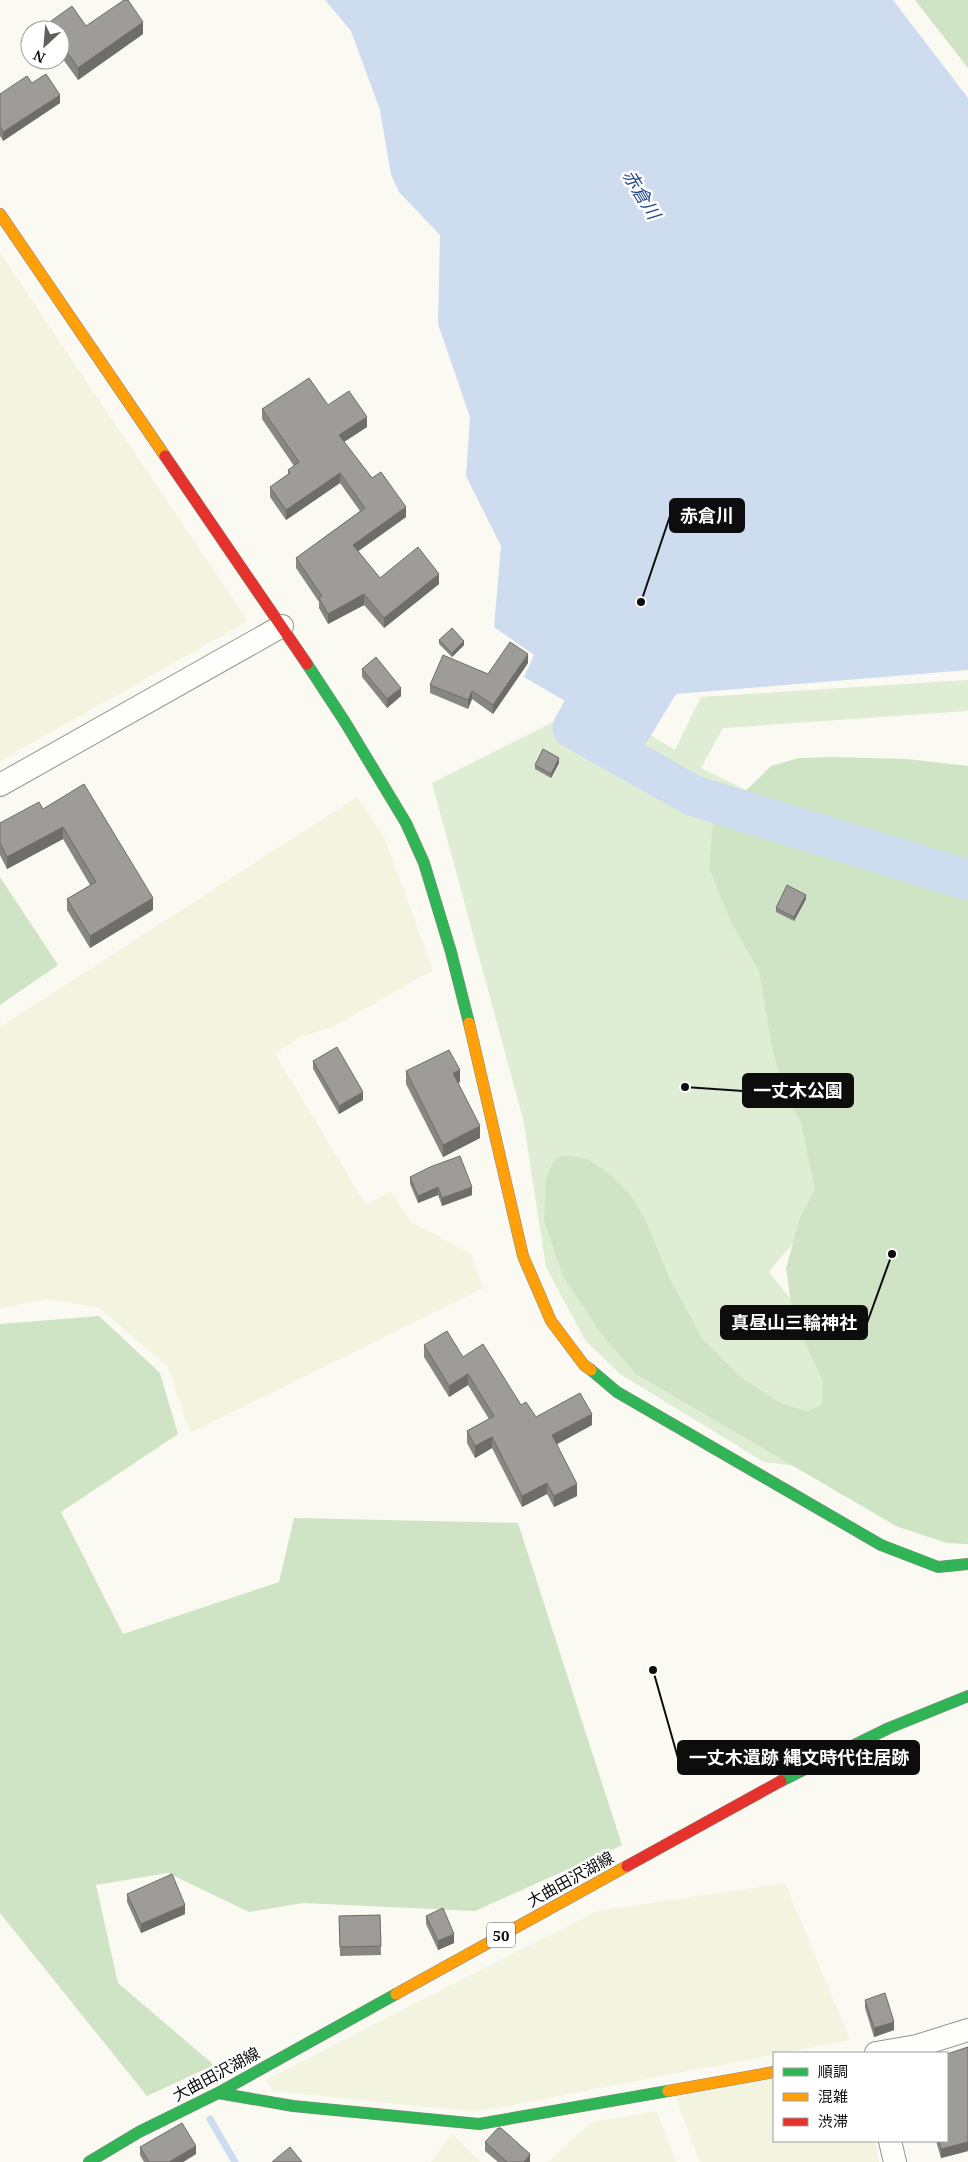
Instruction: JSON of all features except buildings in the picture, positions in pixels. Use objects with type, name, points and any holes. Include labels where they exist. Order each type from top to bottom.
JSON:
[{"type":"street","points":[[0,214],[282,626],[345,722],[406,823],[424,863],[451,952],[484,1082],[523,1256],[550,1321],[584,1366],[617,1392],[880,1545],[938,1567],[968,1564]]},
{"type":"street","points":[[0,785],[282,626]]},
{"type":"street","name":"大曲田沢湖線","points":[[89,2162],[139,2132],[218,2093],[784,1779],[889,1728],[968,1696]]},
{"type":"street","points":[[882,2052],[917,2046],[968,2030]]},
{"type":"street","points":[[218,2093],[293,2106],[479,2124],[773,2072]]},
{"type":"street","points":[[890,2142],[895,2162]]},
{"type":"green space","points":[[915,0],[968,0],[968,68]]},
{"type":"green space","points":[[0,253],[248,621],[0,761]]},
{"type":"green space","points":[[968,680],[968,711],[723,728],[701,768],[968,898],[862,1055],[805,1229],[769,1272],[828,1346],[820,1469],[764,1462],[620,1374],[585,1340],[546,1267],[523,1119],[432,783],[595,701],[675,750],[701,697]]},
{"type":"green space","points":[[799,758],[906,759],[968,766],[968,1544],[947,1543],[896,1526],[636,1374],[602,1335],[563,1276],[544,1221],[546,1178],[554,1160],[562,1155],[588,1159],[611,1175],[629,1193],[645,1219],[668,1275],[703,1340],[742,1378],[782,1404],[808,1411],[822,1405],[823,1381],[793,1318],[786,1268],[800,1218],[815,1189],[801,1122],[786,1097],[772,1048],[759,971],[730,920],[709,868],[713,823],[771,766]]},
{"type":"green space","points":[[357,797],[385,839],[433,970],[333,1027],[300,1037],[275,1054],[366,1205],[390,1191],[411,1222],[471,1254],[483,1288],[190,1433],[168,1367],[99,1308],[48,1299],[0,1308],[0,1027]]},
{"type":"green space","points":[[0,877],[58,965],[0,1005]]},
{"type":"green space","points":[[99,1316],[160,1373],[178,1434],[61,1512],[123,1634],[279,1582],[294,1518],[518,1523],[622,1845],[475,1911],[303,1903],[249,1912],[168,1873],[96,1885],[118,1983],[214,2065],[147,2096],[0,1913],[0,1324]]},
{"type":"green space","points":[[785,1883],[850,2040],[788,2052],[773,2052],[773,2055],[475,2112],[273,2091],[265,2080],[597,1911]]},
{"type":"green space","points":[[773,2079],[773,2142],[875,2142],[879,2162],[700,2162],[675,2096]]},
{"type":"green space","points":[[657,2111],[676,2162],[548,2162],[591,2122]]},
{"type":"green space","points":[[452,2134],[480,2162],[431,2162]]},
{"type":"water","points":[[325,0],[893,0],[968,98],[968,670],[676,694],[644,747],[524,677],[534,655],[494,627],[501,546],[466,476],[470,417],[438,324],[440,235],[399,192],[391,175],[380,110],[351,31]]},
{"type":"waterway","name":"赤倉川","points":[[610,661],[573,728],[694,796],[968,880]]},
{"type":"waterway","points":[[210,2119],[235,2162]]},
{"type":"traffic: fast","points":[[307,664],[345,722],[406,823],[424,863],[451,952],[469,1023]]},
{"type":"traffic: fast","points":[[591,1370],[617,1392],[881,1545],[938,1567],[968,1564]]},
{"type":"traffic: fast","points":[[781,1781],[889,1728],[968,1696]]},
{"type":"traffic: fast","points":[[89,2162],[139,2132],[218,2093],[396,1994]]},
{"type":"traffic: fast","points":[[218,2093],[293,2106],[479,2124],[668,2091]]},
{"type":"traffic: slow","points":[[0,214],[165,456]]},
{"type":"traffic: slow","points":[[469,1023],[523,1256],[551,1321],[584,1365],[591,1370]]},
{"type":"traffic: slow","points":[[396,1994],[627,1866]]},
{"type":"traffic: slow","points":[[668,2091],[773,2072]]},
{"type":"traffic: jam","points":[[165,456],[307,664]]},
{"type":"traffic: jam","points":[[627,1866],[781,1781]]},
{"type":"place","name":"赤倉川","points":[[641,602]]},
{"type":"place","name":"一丈木公園","points":[[685,1087]]},
{"type":"place","name":"真昼山三輪神社","points":[[892,1254]]},
{"type":"place","name":"一丈木遺跡 縄文時代住居跡","points":[[653,1670]]}]
